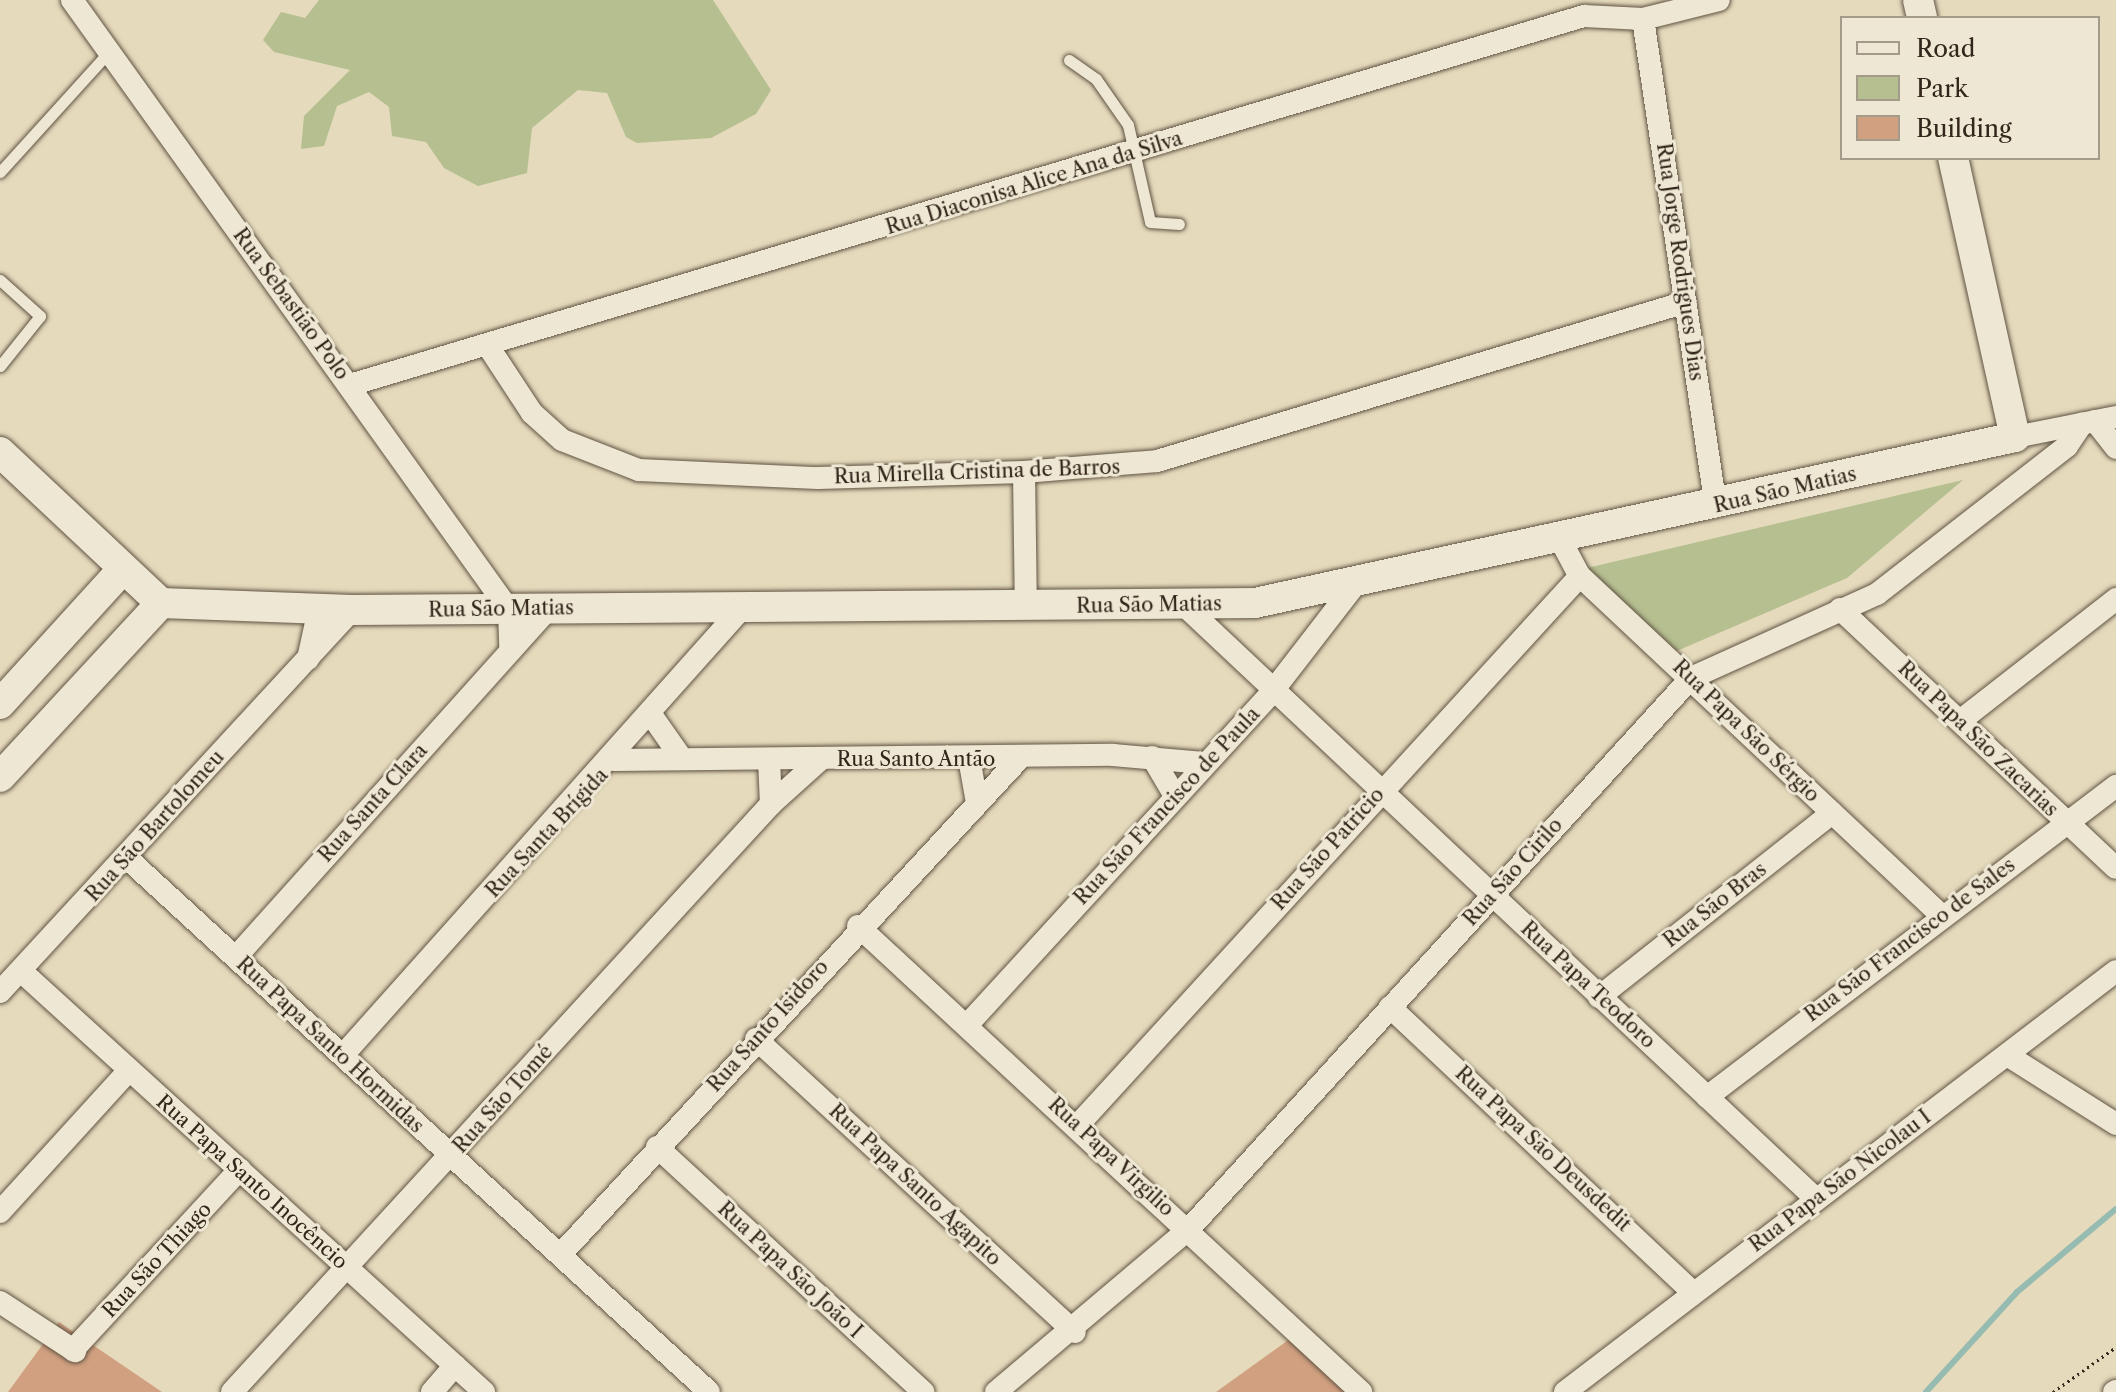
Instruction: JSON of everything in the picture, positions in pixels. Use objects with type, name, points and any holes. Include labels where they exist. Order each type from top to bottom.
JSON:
[{"type":"street","name":"Rua Sebastião Polo","points":[[72,0],[509,610]]},
{"type":"street","name":"Rua Diaconisa Alice Ana da Silva","points":[[350,385],[1584,16],[1643,19],[1719,0]]},
{"type":"street","name":"Rua Jorge Rodrigues Dias","points":[[1643,19],[1716,506]]},
{"type":"street","points":[[1953,160],[2015,437]]},
{"type":"street","name":"Rua Mirella Cristina de Barros","points":[[488,346],[532,413],[562,440],[639,470],[818,478],[1024,472],[1157,461],[1686,302]]},
{"type":"street","points":[[2097,420],[2116,448]]},
{"type":"street","name":"Rua São Matias","points":[[161,603],[352,610],[509,610],[1186,607],[1255,603],[1561,541],[2097,420]]},
{"type":"street","name":"Rua São Cirilo","points":[[996,1392],[1075,1332],[1188,1230],[1691,678],[1877,594],[1988,511],[2097,420]]},
{"type":"street","points":[[0,777],[161,603],[5,465]]},
{"type":"street","points":[[1024,472],[1026,607]]},
{"type":"street","name":"Rua Papa São Sérgio","points":[[1561,541],[1580,576],[1940,914]]},
{"type":"street","points":[[0,704],[123,569]]},
{"type":"street","name":"Rua São Patricio","points":[[1078,1125],[1379,792],[1580,576]]},
{"type":"street","name":"Rua São Francisco de Paula","points":[[969,1023],[1272,692],[1357,582]]},
{"type":"street","points":[[1960,721],[2116,599]]},
{"type":"street","name":"Rua Santa Brígida","points":[[344,1054],[614,760],[743,607]]},
{"type":"street","name":"Rua Papa Teodoro","points":[[1186,607],[1272,692],[1816,1199]]},
{"type":"street","name":"Rua Santa Clara","points":[[236,957],[549,608]]},
{"type":"street","name":"Rua São Bartolomeu","points":[[308,659],[319,609]]},
{"type":"street","name":"Rua Papa São Zacarias","points":[[1840,609],[2116,868]]},
{"type":"street","name":"Rua São Bartolomeu","points":[[0,992],[128,859],[352,610]]},
{"type":"street","points":[[509,610],[510,648]]},
{"type":"street","points":[[652,716],[680,756]]},
{"type":"street","name":"Rua Santo Antão","points":[[614,760],[680,756],[769,759],[1152,757],[1204,763]]},
{"type":"street","points":[[1152,757],[1175,796]]},
{"type":"street","points":[[969,758],[977,803]]},
{"type":"street","points":[[769,759],[771,804]]},
{"type":"street","name":"Rua São Tomé","points":[[232,1392],[451,1157],[771,804],[821,759]]},
{"type":"street","name":"Rua Santo Isidoro","points":[[562,1253],[858,926],[1019,759]]},
{"type":"street","name":"Rua São Francisco de Sales","points":[[1707,1097],[1940,914],[2116,786]]},
{"type":"street","name":"Rua São Bras","points":[[1599,997],[1832,813]]},
{"type":"street","name":"Rua Papa Santo Hormidas","points":[[128,859],[344,1054],[451,1157],[562,1253],[709,1392]]},
{"type":"street","name":"Rua Papa Virgilio","points":[[858,926],[969,1023],[1361,1392]]},
{"type":"street","name":"Rua Papa Santo Inocêncio","points":[[21,971],[484,1392]]},
{"type":"street","name":"Rua Papa São Nicolau I","points":[[1565,1392],[2116,971]]},
{"type":"street","name":"Rua Papa São Deusdedit","points":[[1390,1007],[1694,1293]]},
{"type":"street","name":"Rua Papa Santo Agapito","points":[[756,1039],[1075,1332]]},
{"type":"street","points":[[2007,1055],[2116,1124]]},
{"type":"street","points":[[0,1212],[129,1070]]},
{"type":"street","name":"Rua Papa São João I","points":[[657,1147],[923,1392]]},
{"type":"street","name":"Rua São Thiago","points":[[73,1350],[240,1169]]},
{"type":"street","points":[[0,1302],[97,1364]]},
{"type":"street","points":[[432,1392],[455,1366]]},
{"type":"lane","points":[[0,172],[109,52]]},
{"type":"lane","points":[[1069,60],[1104,91],[1128,125],[1150,222],[1179,224]]},
{"type":"lane","points":[[0,280],[40,316],[0,366]]},
{"type":"path","points":[[2053,1392],[2116,1347]]},
{"type":"green space","points":[[319,0],[713,0],[771,90],[756,114],[711,138],[637,143],[626,137],[607,93],[578,90],[532,128],[527,173],[478,186],[444,168],[426,142],[392,136],[389,107],[369,92],[337,106],[324,146],[301,149],[304,116],[350,70],[274,52],[263,40],[281,12],[305,18]]},
{"type":"green space","points":[[1963,480],[1847,578],[1672,653],[1587,568]]},
{"type":"building","points":[[59,1322],[162,1392],[8,1392]]},
{"type":"building","points":[[1294,1336],[1359,1392],[1216,1392]]},
{"type":"waterway","points":[[1926,1392],[2017,1292],[2116,1209]]}]
